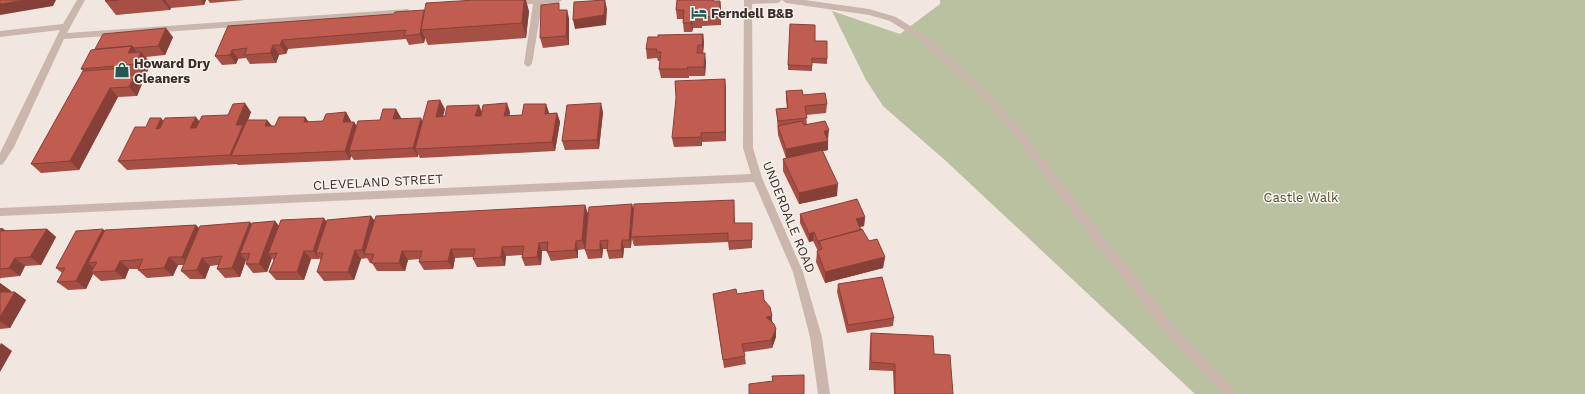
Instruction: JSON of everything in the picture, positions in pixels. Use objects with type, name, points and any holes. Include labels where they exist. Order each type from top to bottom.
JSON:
[{"type":"street","points":[[0,161],[10,147],[66,26],[81,0]]},
{"type":"street","points":[[507,4],[558,0]]},
{"type":"street","points":[[748,0],[778,0]]},
{"type":"street","name":"UNDERDALE ROAD","points":[[748,0],[748,148],[757,178],[798,272],[816,337],[824,394]]},
{"type":"street","points":[[786,0],[870,12],[892,19],[923,38],[978,88],[1012,125],[1069,201],[1178,339],[1231,394]]},
{"type":"street","points":[[528,64],[538,2]]},
{"type":"street","points":[[62,36],[416,11]]},
{"type":"street","points":[[0,34],[66,26]]},
{"type":"street","name":"CLEVELAND STREET","points":[[0,212],[757,178]]},
{"type":"green space","name":"Castle Walk","points":[[940,0],[1585,0],[1585,394],[1195,394],[947,162],[883,106],[866,80],[832,11],[900,34],[940,4]]},
{"type":"building","points":[[0,0],[25,0],[0,4]]},
{"type":"building","points":[[475,0],[524,0],[522,23],[421,30],[426,3]]},
{"type":"building","points":[[605,0],[604,15],[573,20],[574,2]]},
{"type":"building","points":[[677,0],[720,1],[720,16],[701,17],[701,19],[692,19],[691,23],[683,23],[684,10],[676,10]]},
{"type":"building","points":[[559,3],[559,10],[567,10],[566,36],[540,38],[541,5]]},
{"type":"building","points":[[424,10],[420,34],[404,36],[406,30],[282,40],[280,45],[273,45],[270,53],[244,55],[247,48],[232,50],[230,55],[215,56],[228,26],[394,14],[395,12]]},
{"type":"building","points":[[790,24],[815,25],[815,41],[827,41],[827,59],[812,58],[812,66],[788,65]]},
{"type":"building","points":[[166,28],[158,46],[134,48],[132,46],[95,49],[103,34]]},
{"type":"building","points":[[703,34],[702,45],[698,45],[697,53],[705,53],[704,67],[687,67],[688,69],[659,69],[661,52],[656,52],[657,49],[646,49],[648,37],[658,37],[658,35]]},
{"type":"building","points":[[132,46],[128,53],[141,52],[136,64],[81,69],[91,50]]},
{"type":"building","points":[[125,68],[121,76],[135,75],[129,87],[110,88],[70,161],[31,164],[83,71]]},
{"type":"building","points":[[725,79],[725,132],[701,133],[701,137],[672,138],[676,98],[675,81]]},
{"type":"building","points":[[802,90],[803,95],[825,93],[827,104],[805,106],[807,118],[778,121],[776,109],[788,108],[786,91]]},
{"type":"building","points":[[440,100],[436,117],[445,116],[447,106],[479,105],[475,116],[481,116],[483,105],[507,103],[504,116],[522,115],[524,104],[546,104],[545,114],[557,113],[552,142],[415,149],[428,101]]},
{"type":"building","points":[[245,103],[236,125],[243,125],[230,155],[118,161],[135,127],[146,127],[150,118],[161,118],[156,129],[160,128],[165,118],[196,117],[190,128],[196,128],[202,116],[228,115],[233,104]]},
{"type":"building","points":[[601,103],[597,140],[562,141],[567,105]]},
{"type":"building","points":[[383,109],[396,109],[393,119],[421,118],[413,148],[349,151],[358,121],[380,120]]},
{"type":"building","points":[[346,112],[343,122],[354,122],[345,151],[231,156],[247,120],[267,120],[265,126],[275,126],[279,117],[305,117],[304,122],[323,121],[326,114]]},
{"type":"building","points":[[802,121],[804,125],[825,121],[829,130],[824,131],[828,141],[786,149],[778,126]]},
{"type":"building","points":[[822,150],[838,184],[799,193],[783,159]]},
{"type":"building","points":[[857,199],[865,217],[856,219],[861,230],[819,241],[819,244],[814,232],[809,234],[800,214]]},
{"type":"building","points":[[734,200],[734,223],[752,223],[752,240],[728,241],[728,233],[631,237],[634,204]]},
{"type":"building","points":[[632,204],[629,240],[622,240],[621,250],[607,251],[608,240],[600,241],[600,250],[585,250],[589,207]]},
{"type":"building","points":[[585,205],[582,240],[576,241],[575,250],[547,252],[548,242],[539,243],[537,257],[522,258],[524,246],[502,247],[501,257],[473,259],[475,249],[451,249],[448,261],[419,262],[422,251],[402,251],[399,263],[371,263],[374,254],[364,254],[376,216]]},
{"type":"building","points":[[371,216],[362,250],[355,250],[348,272],[317,272],[323,253],[316,253],[327,220]]},
{"type":"building","points":[[324,218],[313,251],[304,251],[297,272],[269,272],[277,253],[268,254],[281,220]]},
{"type":"building","points":[[275,221],[259,264],[246,264],[250,253],[240,254],[252,223]]},
{"type":"building","points":[[250,222],[232,268],[217,269],[222,256],[202,258],[197,270],[181,271],[200,226]]},
{"type":"building","points":[[196,225],[182,257],[169,257],[164,268],[138,270],[143,259],[120,261],[115,271],[91,272],[97,262],[88,263],[105,230]]},
{"type":"building","points":[[47,229],[30,257],[15,258],[9,268],[0,269],[0,231]]},
{"type":"building","points":[[103,229],[76,281],[57,282],[65,268],[56,268],[76,231]]},
{"type":"building","points":[[862,229],[869,241],[877,239],[885,257],[825,272],[817,251],[822,249],[819,241]]},
{"type":"building","points":[[882,277],[894,318],[848,325],[838,284]]},
{"type":"building","points":[[736,289],[737,294],[763,290],[764,300],[770,307],[772,316],[766,317],[774,324],[776,329],[771,340],[742,344],[745,356],[723,360],[713,294]]},
{"type":"building","points":[[0,292],[15,292],[0,317]]},
{"type":"building","points":[[871,333],[933,336],[934,354],[950,355],[953,394],[895,394],[895,364],[871,362]]},
{"type":"building","points":[[804,375],[804,394],[749,394],[749,384],[773,381],[772,376]]},
{"type":"place","name":"Ferndell B&B","points":[[699,13]]},
{"type":"place","name":"Howard Dry Cleaners","points":[[122,70]]}]
